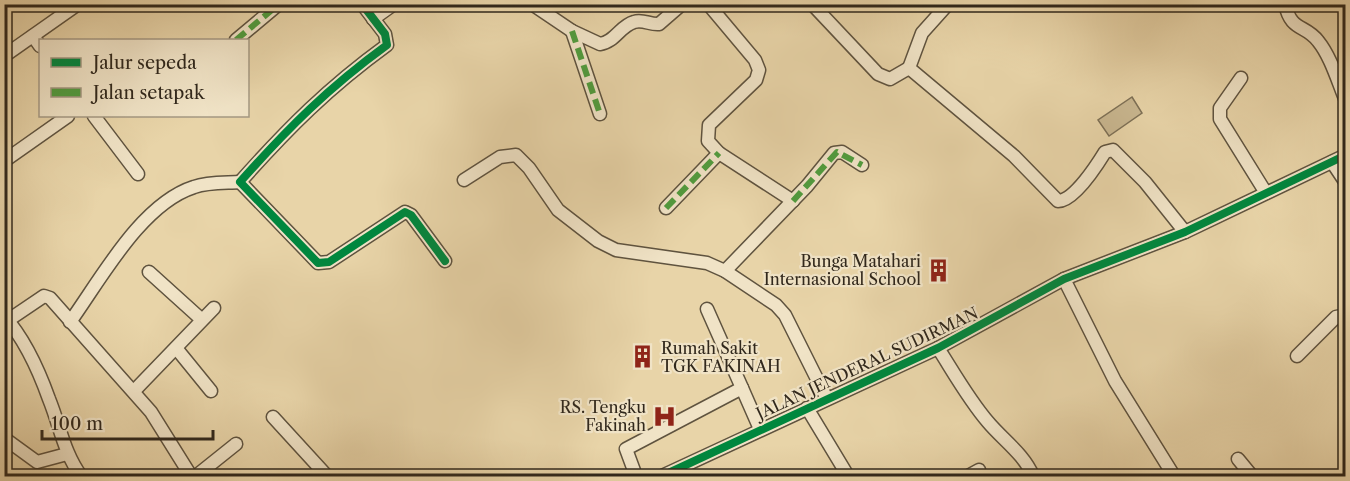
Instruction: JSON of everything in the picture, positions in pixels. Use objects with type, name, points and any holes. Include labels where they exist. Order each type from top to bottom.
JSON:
[{"type":"street","points":[[4,56],[78,4]]},
{"type":"street","points":[[237,39],[279,4]]},
{"type":"street","points":[[70,322],[142,222],[193,187],[240,182],[315,102],[338,81],[387,45],[387,38],[362,4]]},
{"type":"street","points":[[373,19],[394,4]]},
{"type":"street","points":[[532,4],[572,31],[594,43],[603,44],[631,23],[639,21],[659,24],[682,4]]},
{"type":"street","points":[[708,4],[755,60],[759,70],[756,80],[709,125],[708,141],[719,153],[793,201]]},
{"type":"street","points":[[812,4],[881,76],[895,77],[909,68],[922,33],[948,4]]},
{"type":"street","points":[[1285,4],[1292,22],[1314,36],[1322,47],[1346,101]]},
{"type":"street","points":[[572,31],[600,114]]},
{"type":"street","points":[[33,36],[39,45]]},
{"type":"street","points":[[909,68],[1014,156],[1058,201],[1065,200],[1083,182],[1105,152],[1113,150],[1145,182],[1185,231]]},
{"type":"street","points":[[1241,78],[1220,108],[1220,119],[1266,193]]},
{"type":"street","points":[[4,161],[67,117]]},
{"type":"street","points":[[95,117],[138,174]]},
{"type":"street","points":[[725,271],[837,152],[842,152],[862,165]]},
{"type":"street","points":[[666,208],[719,153]]},
{"type":"street","points":[[464,180],[500,157],[516,154],[529,168],[558,210],[598,241],[616,250],[707,263],[725,271],[781,310],[827,399]]},
{"type":"street","name":"JALAN JENDERAL SUDIRMAN","points":[[662,477],[760,429],[938,348],[1064,279],[1185,231],[1346,155]]},
{"type":"street","points":[[1332,162],[1346,183]]},
{"type":"street","points":[[240,182],[318,263],[329,262],[405,212],[411,215],[445,261]]},
{"type":"street","points":[[149,272],[201,319]]},
{"type":"street","points":[[1064,279],[1115,381],[1174,477]]},
{"type":"street","points":[[81,477],[67,454],[49,398],[24,345],[6,320],[47,296],[151,412],[191,477]]},
{"type":"street","points":[[134,391],[214,308]]},
{"type":"street","points":[[708,309],[760,429]]},
{"type":"street","points":[[1297,356],[1336,317],[1346,315]]},
{"type":"street","points":[[176,348],[211,391]]},
{"type":"street","points":[[938,348],[987,422],[1024,460],[1033,477]]},
{"type":"street","points":[[636,477],[626,449],[742,388]]},
{"type":"street","points":[[807,408],[848,477]]},
{"type":"street","points":[[273,417],[327,477]]},
{"type":"street","points":[[4,438],[37,462],[67,454]]},
{"type":"street","points":[[196,477],[236,444]]},
{"type":"street","points":[[1238,459],[1252,477]]},
{"type":"shaded area","points":[[1132,97],[1142,113],[1109,136],[1098,120]]},
{"type":"marked path","points":[[237,39],[279,4]]},
{"type":"marked path","points":[[572,31],[600,114]]},
{"type":"marked path","points":[[793,201],[837,152],[862,165]]},
{"type":"marked path","points":[[666,208],[719,153]]},
{"type":"cycle path","points":[[362,4],[385,34],[387,45],[309,109],[240,182],[318,263],[329,262],[405,212],[411,215],[445,261]]},
{"type":"cycle path","points":[[662,476],[938,348],[1064,279],[1185,232],[1346,155]]},
{"type":"place","name":"Bunga Matahari Internasional School","points":[[939,270]]},
{"type":"place","name":"Rumah Sakit TGK FAKINAH","points":[[643,357]]},
{"type":"place","name":"RS. Tengku Fakinah","points":[[664,416]]}]
